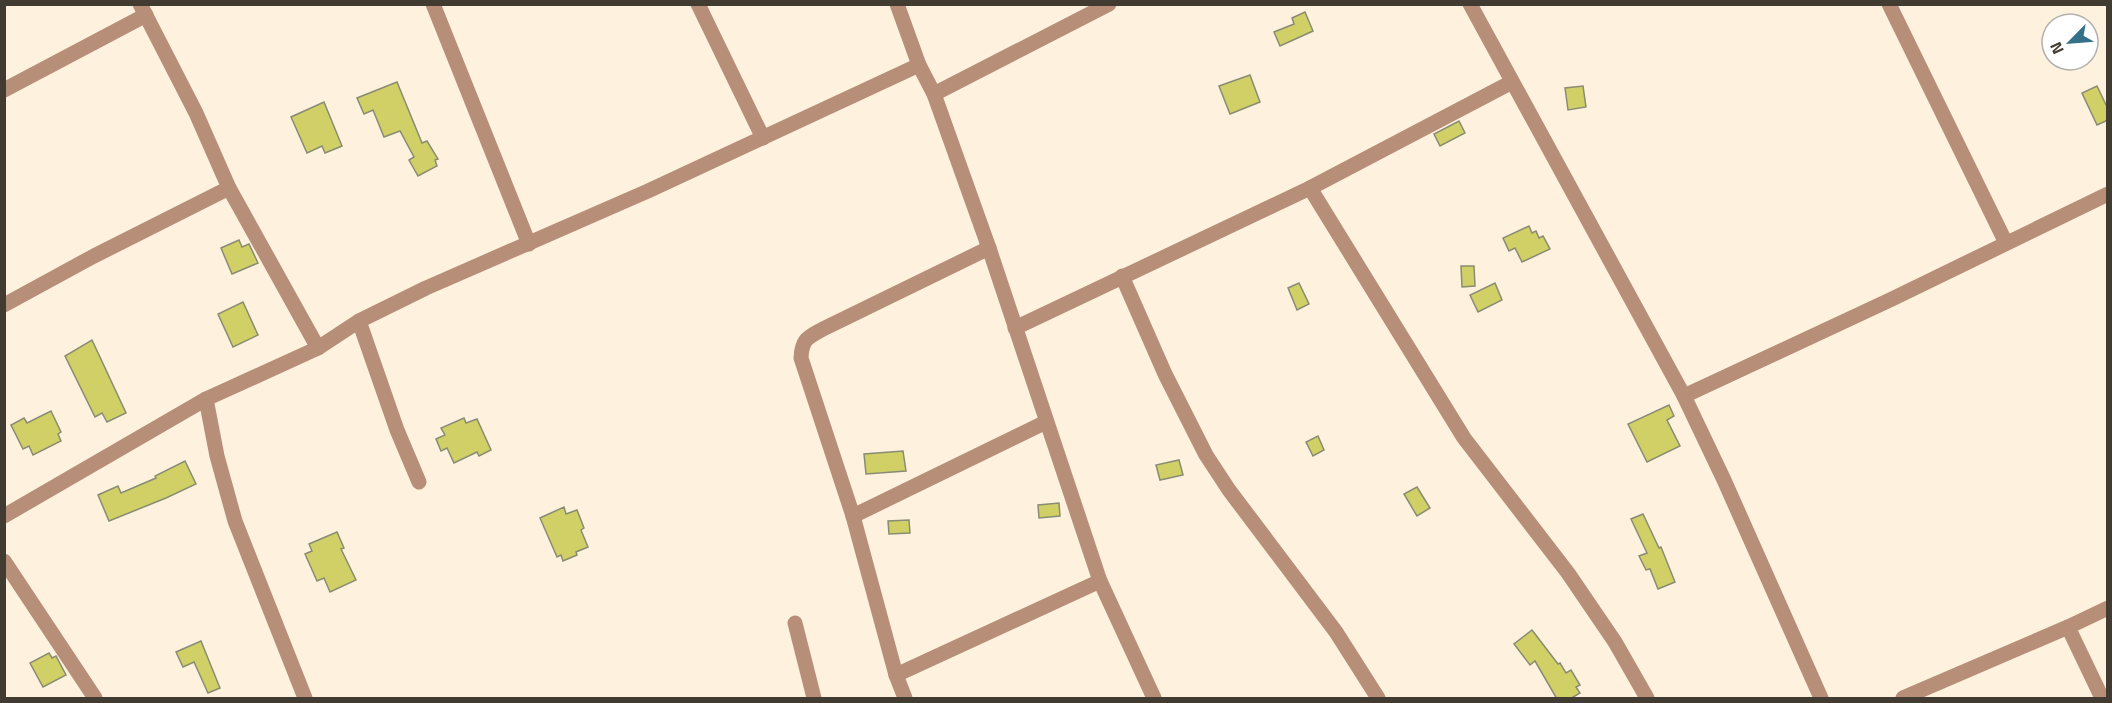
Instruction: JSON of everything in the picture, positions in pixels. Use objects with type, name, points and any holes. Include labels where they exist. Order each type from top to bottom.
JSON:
[{"type":"street","points":[[433,4],[529,244]]},
{"type":"street","points":[[698,4],[763,138]]},
{"type":"street","points":[[897,4],[919,65],[934,94],[989,248],[1100,581],[1154,699]]},
{"type":"street","points":[[934,94],[1109,4]]},
{"type":"street","points":[[1470,4],[1684,396],[1724,480],[1821,699]]},
{"type":"street","points":[[1889,4],[2006,243]]},
{"type":"street","points":[[4,90],[143,10],[196,112],[229,188],[318,348]]},
{"type":"street","points":[[4,516],[206,399],[318,348],[359,321],[426,288],[529,244],[919,65]]},
{"type":"street","points":[[1015,328],[1311,188],[1512,82]]},
{"type":"street","points":[[4,305],[94,256],[229,188]]},
{"type":"street","points":[[1311,188],[1464,438],[1568,573],[1615,642],[1647,699]]},
{"type":"street","points":[[1684,396],[1892,299],[2108,194]]},
{"type":"street","points":[[905,699],[896,675],[853,516],[801,358],[802,347],[806,338],[989,248]]},
{"type":"street","points":[[1122,276],[1165,374],[1206,455],[1262,536],[1336,632],[1378,699]]},
{"type":"street","points":[[359,321],[397,430],[419,482]]},
{"type":"street","points":[[206,399],[217,456],[235,521],[305,699]]},
{"type":"street","points":[[853,516],[1047,422]]},
{"type":"street","points":[[4,561],[58,640],[91,694],[74,699]]},
{"type":"street","points":[[896,675],[1100,581]]},
{"type":"street","points":[[1903,699],[2108,608]]},
{"type":"street","points":[[795,623],[813,699]]},
{"type":"street","points":[[2068,627],[2102,699]]},
{"type":"building","points":[[1305,12],[1313,31],[1280,46],[1274,32],[1294,24],[1292,18]]},
{"type":"building","points":[[1250,75],[1260,102],[1230,114],[1219,86]]},
{"type":"building","points":[[397,82],[422,143],[427,141],[438,159],[435,160],[437,166],[418,176],[409,160],[414,157],[400,131],[384,137],[373,110],[364,114],[357,98]]},
{"type":"building","points":[[1583,86],[1586,107],[1568,110],[1565,88]]},
{"type":"building","points":[[2097,86],[2108,109],[2108,120],[2097,125],[2082,93]]},
{"type":"building","points":[[324,102],[342,146],[325,153],[322,146],[307,153],[291,117]]},
{"type":"building","points":[[1459,121],[1465,133],[1440,146],[1434,134]]},
{"type":"building","points":[[1529,226],[1532,233],[1536,231],[1539,238],[1543,236],[1550,249],[1522,262],[1515,248],[1509,251],[1503,238]]},
{"type":"building","points":[[239,240],[242,247],[249,244],[258,263],[232,274],[221,248]]},
{"type":"building","points":[[1461,266],[1474,266],[1475,286],[1462,287]]},
{"type":"building","points":[[1299,283],[1309,304],[1297,310],[1288,288]]},
{"type":"building","points":[[1495,283],[1502,300],[1478,312],[1470,295]]},
{"type":"building","points":[[243,302],[258,335],[233,347],[218,314]]},
{"type":"building","points":[[92,340],[126,413],[107,422],[102,413],[95,417],[65,356]]},
{"type":"building","points":[[1669,405],[1674,416],[1667,420],[1680,446],[1647,462],[1628,424]]},
{"type":"building","points":[[51,411],[61,432],[58,434],[61,441],[33,455],[29,446],[23,449],[11,425],[24,418],[27,423]]},
{"type":"building","points":[[464,418],[466,423],[477,419],[491,450],[479,456],[477,452],[454,463],[447,448],[441,451],[436,439],[445,435],[441,428]]},
{"type":"building","points":[[1318,436],[1324,450],[1313,456],[1306,442]]},
{"type":"building","points":[[903,451],[906,471],[866,474],[864,454]]},
{"type":"building","points":[[1179,460],[1183,475],[1160,480],[1156,465]]},
{"type":"building","points":[[185,461],[196,484],[109,521],[98,495],[118,486],[121,493],[156,478],[155,476]]},
{"type":"building","points":[[1417,487],[1430,508],[1417,516],[1404,494]]},
{"type":"building","points":[[1059,503],[1060,516],[1039,518],[1038,505]]},
{"type":"building","points":[[564,507],[566,514],[577,510],[584,528],[581,530],[588,547],[563,561],[561,555],[557,557],[540,518]]},
{"type":"building","points":[[1643,514],[1659,548],[1661,547],[1675,582],[1658,589],[1650,569],[1646,570],[1639,556],[1647,553],[1631,519]]},
{"type":"building","points":[[909,520],[910,533],[889,534],[888,521]]},
{"type":"building","points":[[337,532],[344,548],[341,549],[356,580],[330,592],[324,578],[317,581],[305,554],[312,551],[309,544]]},
{"type":"building","points":[[1532,630],[1566,673],[1571,670],[1580,685],[1576,687],[1580,693],[1570,699],[1557,699],[1535,661],[1530,665],[1514,644]]},
{"type":"building","points":[[201,641],[220,688],[208,693],[194,662],[183,667],[176,652]]},
{"type":"building","points":[[49,653],[52,658],[56,656],[66,675],[43,687],[30,663]]}]
